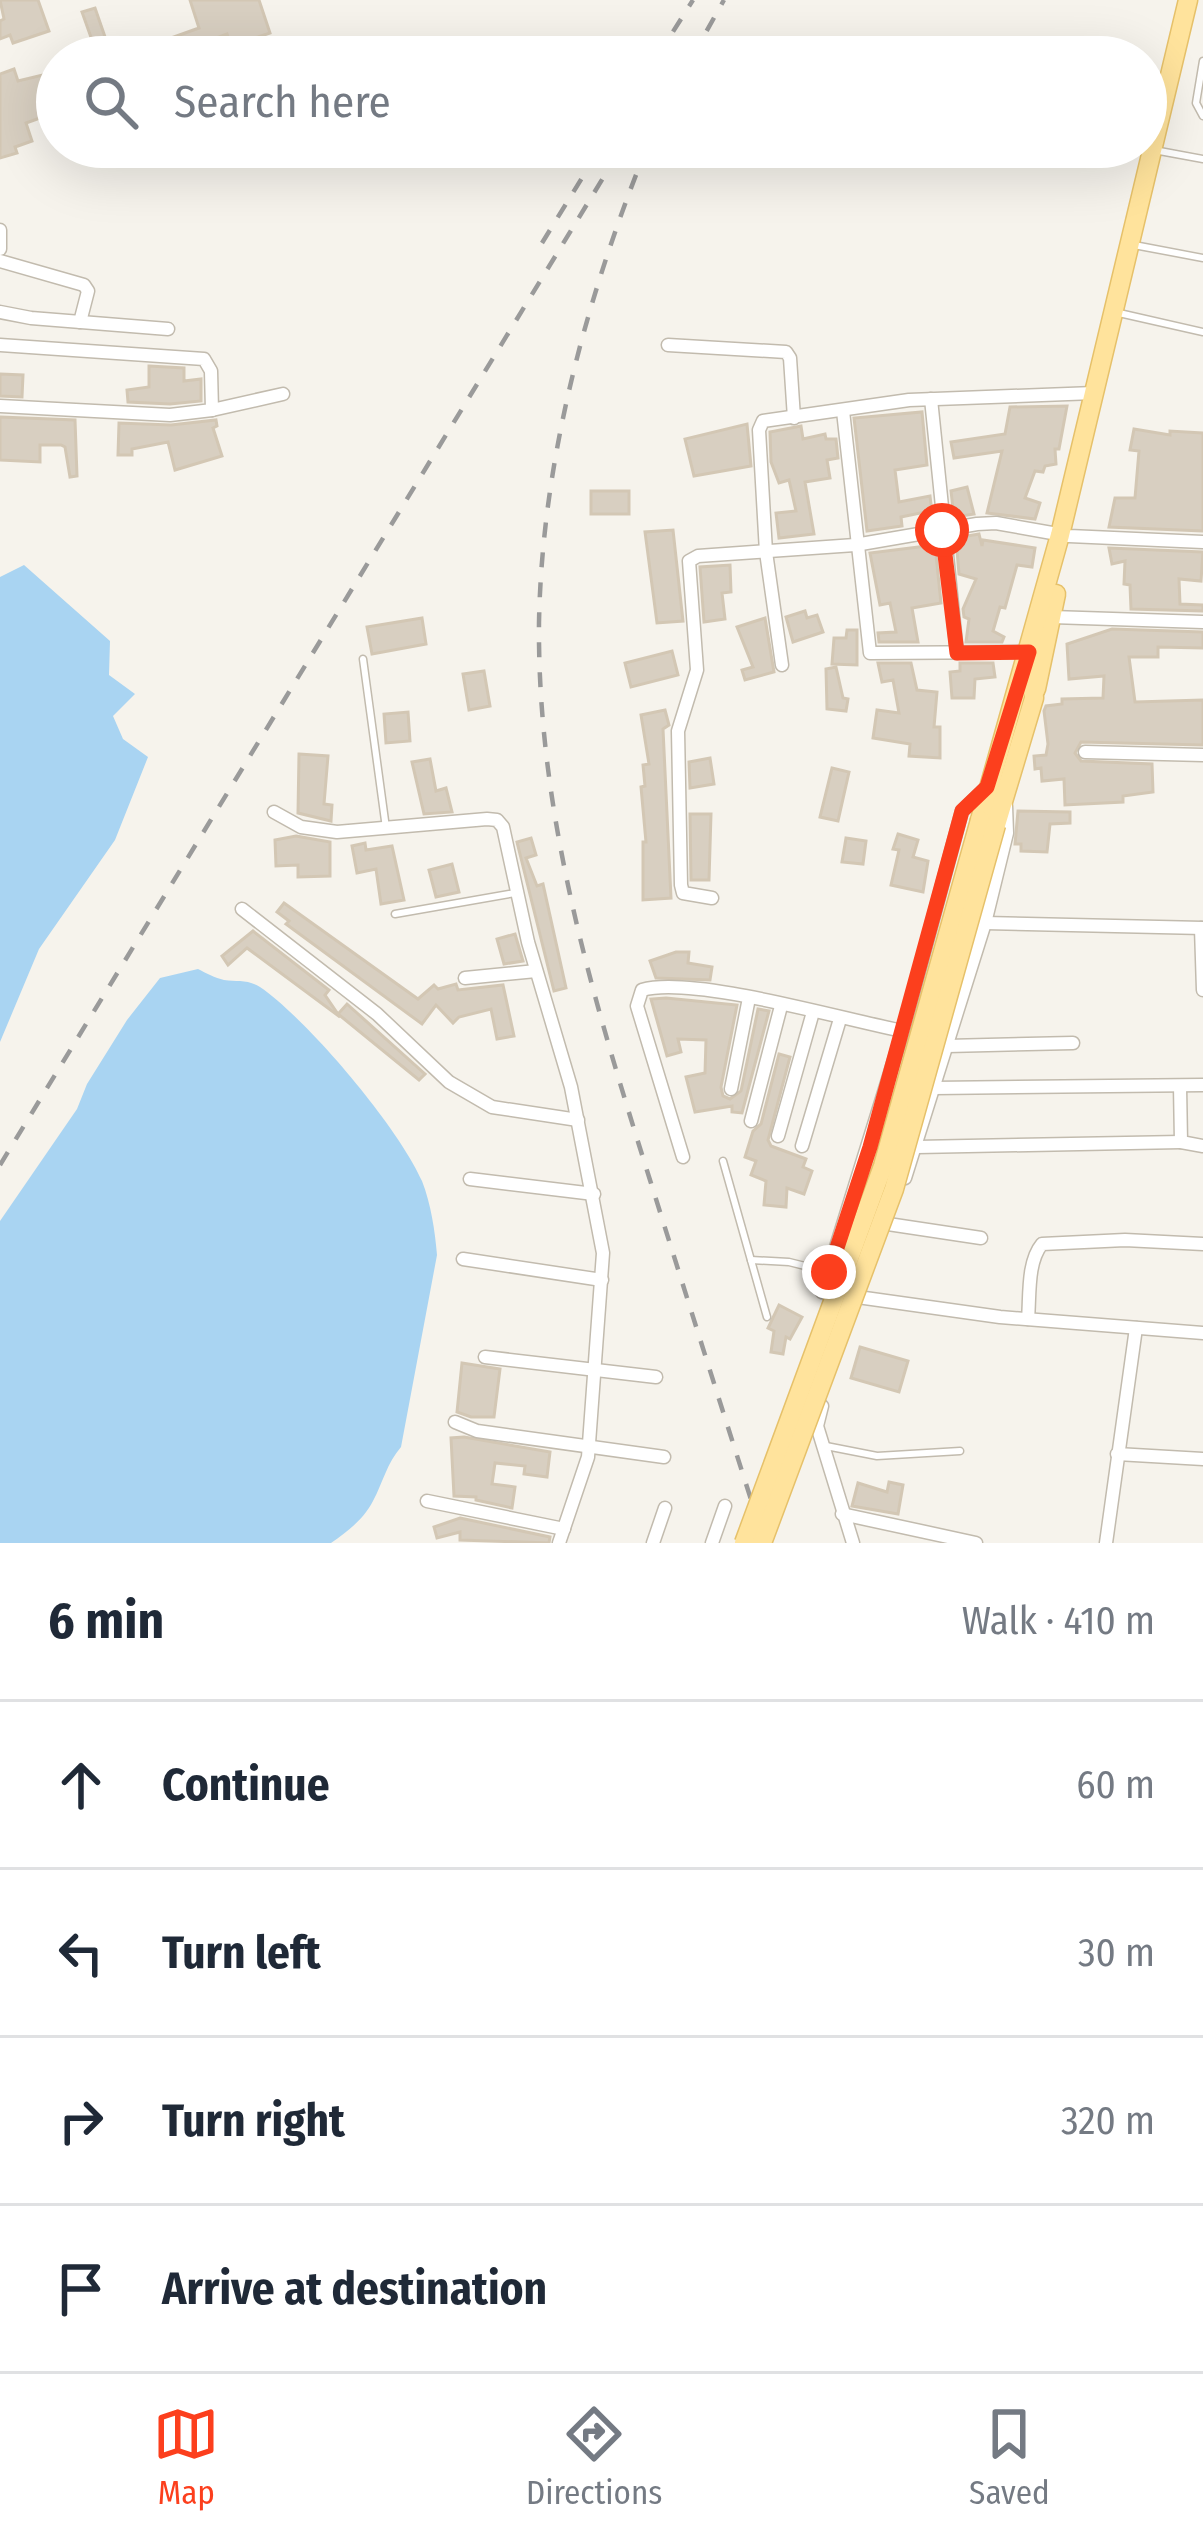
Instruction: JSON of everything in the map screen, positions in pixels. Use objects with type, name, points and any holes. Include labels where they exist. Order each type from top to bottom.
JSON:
[{"type":"main road","points":[[1167,97],[1193,0]]},
{"type":"main road","points":[[1028,684],[1029,652],[1064,535],[1136,245],[1150,168]]},
{"type":"main road","points":[[762,1543],[893,1189],[996,792],[1052,617],[1094,393],[1119,313]]},
{"type":"main road","points":[[744,1543],[884,1166],[988,822]]},
{"type":"street","points":[[0,230],[0,250]]},
{"type":"street","points":[[0,261],[84,285],[88,291],[80,322]]},
{"type":"street","points":[[0,312],[168,328]]},
{"type":"street","points":[[0,345],[204,358],[211,371],[212,410]]},
{"type":"street","points":[[668,346],[786,352],[794,418]]},
{"type":"street","points":[[782,665],[766,552],[760,424],[769,419],[931,399],[1094,393]]},
{"type":"street","points":[[0,406],[170,415],[283,394]]},
{"type":"street","points":[[931,399],[957,653]]},
{"type":"street","points":[[843,411],[870,653],[1029,652]]},
{"type":"street","points":[[712,898],[683,893],[681,885],[678,731],[697,670],[689,561],[698,556],[855,544],[996,523],[1064,535],[1203,542]]},
{"type":"street","points":[[1052,617],[1203,622]]},
{"type":"street","points":[[1084,752],[1203,755]]},
{"type":"street","points":[[853,1543],[822,1446],[818,1417],[860,1299],[917,1147],[985,922],[1007,833],[996,792],[962,811],[903,1031],[822,1292],[860,1299],[1028,1319],[1203,1334]]},
{"type":"street","points":[[274,812],[318,831],[497,820],[503,827],[536,971],[578,1120],[603,1253],[602,1280],[589,1444],[562,1536],[427,1502]]},
{"type":"street","points":[[242,909],[377,1014],[449,1082],[492,1107],[578,1120]]},
{"type":"street","points":[[985,922],[1202,928],[1203,990]]},
{"type":"street","points":[[465,978],[536,971]]},
{"type":"street","points":[[683,1157],[637,997],[642,990],[663,986],[748,998],[903,1031]]},
{"type":"street","points":[[730,1089],[748,998]]},
{"type":"street","points":[[752,1121],[781,1006]]},
{"type":"street","points":[[778,1136],[813,1012]]},
{"type":"street","points":[[802,1147],[840,1019]]},
{"type":"street","points":[[947,1046],[1073,1043]]},
{"type":"street","points":[[934,1088],[1203,1085]]},
{"type":"street","points":[[1180,1086],[1180,1142]]},
{"type":"street","points":[[917,1147],[1180,1142],[1203,1146]]},
{"type":"street","points":[[470,1179],[594,1194]]},
{"type":"street","points":[[888,1224],[981,1238]]},
{"type":"street","points":[[1028,1319],[1035,1250],[1042,1244],[1125,1240],[1203,1244]]},
{"type":"street","points":[[463,1259],[602,1280]]},
{"type":"street","points":[[1106,1543],[1136,1328]]},
{"type":"street","points":[[485,1357],[656,1377]]},
{"type":"street","points":[[454,1422],[477,1431],[664,1457]]},
{"type":"street","points":[[1118,1454],[1203,1459]]},
{"type":"street","points":[[712,1543],[725,1506]]},
{"type":"street","points":[[653,1543],[665,1508]]},
{"type":"street","points":[[842,1514],[976,1543]]},
{"type":"lane","points":[[1203,61],[1196,92],[1203,116]]},
{"type":"lane","points":[[1167,146],[1203,159]]},
{"type":"lane","points":[[1136,245],[1203,258]]},
{"type":"lane","points":[[1119,313],[1203,332]]},
{"type":"lane","points":[[363,659],[386,828]]},
{"type":"lane","points":[[395,914],[519,892]]},
{"type":"lane","points":[[723,1160],[767,1317]]},
{"type":"lane","points":[[751,1260],[788,1262],[829,1272]]},
{"type":"lane","points":[[822,1446],[877,1456],[960,1451]]},
{"type":"water","points":[[24,565],[110,641],[109,675],[135,694],[113,716],[123,739],[148,757],[115,840],[39,949],[0,1042],[0,577]]},
{"type":"water","points":[[198,969],[221,979],[255,984],[280,1003],[373,1105],[422,1181],[437,1255],[401,1447],[365,1514],[331,1543],[0,1543],[0,1221],[77,1109],[127,1020],[160,978]]},
{"type":"building","points":[[0,0],[38,0],[49,31],[13,43],[10,35],[0,39],[4,19]]},
{"type":"building","points":[[190,0],[259,0],[270,33],[177,36],[199,28]]},
{"type":"building","points":[[95,8],[105,36],[91,36],[82,12]]},
{"type":"building","points":[[14,69],[18,81],[36,77],[36,119],[26,123],[32,141],[0,158],[0,74]]},
{"type":"building","points":[[149,366],[184,368],[184,381],[201,379],[201,401],[128,402],[127,390],[149,387]]},
{"type":"building","points":[[0,374],[23,375],[22,397],[0,396]]},
{"type":"building","points":[[1067,406],[1059,449],[1055,449],[1056,464],[1035,471],[1025,498],[1040,503],[1035,519],[987,513],[1002,451],[954,458],[951,442],[1005,434],[1010,407]]},
{"type":"building","points":[[922,412],[927,465],[895,470],[899,502],[930,496],[933,521],[927,522],[925,512],[901,517],[902,526],[867,531],[854,418]]},
{"type":"building","points":[[0,417],[75,420],[77,476],[70,477],[61,445],[40,445],[40,462],[0,460]]},
{"type":"building","points":[[216,420],[213,428],[222,456],[175,470],[168,442],[118,455],[119,423],[171,425]]},
{"type":"building","points":[[747,424],[751,466],[694,476],[685,439]]},
{"type":"building","points":[[801,426],[803,439],[825,434],[826,439],[836,439],[838,458],[827,460],[830,478],[805,482],[814,534],[779,538],[776,513],[796,511],[789,480],[779,483],[771,462],[770,432]]},
{"type":"building","points":[[1134,429],[1170,435],[1170,431],[1203,433],[1203,531],[1109,527],[1115,498],[1135,498],[1139,451],[1130,450]]},
{"type":"building","points":[[967,487],[974,514],[954,517],[951,491]]},
{"type":"building","points":[[591,491],[629,491],[629,514],[591,514]]},
{"type":"building","points":[[673,530],[683,621],[657,623],[645,532]]},
{"type":"building","points":[[979,534],[982,546],[983,540],[1035,548],[1032,567],[1017,565],[1005,608],[1000,607],[993,631],[1004,637],[1002,642],[966,642],[969,619],[963,609],[976,579],[959,574],[956,538]]},
{"type":"building","points":[[935,545],[941,603],[912,608],[918,642],[879,642],[878,633],[896,632],[890,603],[880,605],[870,553]]},
{"type":"building","points":[[1109,548],[1203,552],[1201,581],[1179,579],[1180,604],[1203,605],[1203,611],[1131,609],[1130,585],[1124,584],[1125,561],[1112,564]]},
{"type":"building","points":[[730,565],[731,592],[722,593],[725,619],[704,622],[700,567]]},
{"type":"building","points":[[805,611],[807,618],[817,615],[823,632],[793,642],[786,617]]},
{"type":"building","points":[[422,618],[426,644],[372,654],[367,627]]},
{"type":"building","points":[[765,618],[774,672],[745,680],[742,670],[753,667],[737,627]]},
{"type":"building","points":[[1112,629],[1203,632],[1203,648],[1158,647],[1158,657],[1129,657],[1135,702],[1203,700],[1203,745],[1081,742],[1075,753],[1081,761],[1152,764],[1153,792],[1123,796],[1123,802],[1065,805],[1064,779],[1042,781],[1041,768],[1035,769],[1034,756],[1046,755],[1048,744],[1044,711],[1046,706],[1062,704],[1062,699],[1103,698],[1104,676],[1069,679],[1067,644]]},
{"type":"building","points":[[847,630],[857,630],[857,665],[832,664],[834,638],[846,638]]},
{"type":"building","points":[[672,651],[678,675],[631,687],[625,663]]},
{"type":"building","points":[[878,663],[911,663],[917,690],[937,692],[934,727],[940,727],[940,758],[909,756],[910,744],[873,738],[877,710],[899,713],[893,680],[882,682]]},
{"type":"building","points":[[960,663],[993,663],[995,677],[975,679],[974,698],[952,698],[950,672],[960,671]]},
{"type":"building","points":[[836,667],[843,698],[848,699],[846,711],[827,709],[826,669]]},
{"type":"building","points":[[484,671],[490,706],[469,710],[463,674]]},
{"type":"building","points":[[665,710],[671,898],[643,900],[646,842],[641,787],[645,786],[643,765],[649,764],[641,715]]},
{"type":"building","points":[[408,712],[410,741],[386,743],[384,714]]},
{"type":"building","points":[[299,754],[328,756],[324,804],[332,805],[331,821],[298,813]]},
{"type":"building","points":[[710,758],[714,784],[690,788],[689,762]]},
{"type":"building","points":[[430,759],[436,791],[446,788],[452,812],[424,814],[412,762]]},
{"type":"building","points":[[832,768],[849,772],[838,821],[820,817]]},
{"type":"building","points":[[1018,811],[1070,812],[1070,823],[1050,824],[1047,852],[1021,851],[1021,844],[1015,844]]},
{"type":"building","points":[[690,814],[711,814],[709,880],[691,880]]},
{"type":"building","points":[[898,834],[918,840],[913,857],[928,861],[923,892],[891,885]]},
{"type":"building","points":[[296,836],[330,842],[330,876],[298,877],[298,865],[276,866],[275,840]]},
{"type":"building","points":[[531,838],[536,855],[526,858],[537,886],[543,884],[566,988],[554,991],[517,842]]},
{"type":"building","points":[[846,838],[866,841],[863,864],[842,862]]},
{"type":"building","points":[[365,843],[366,850],[392,846],[404,900],[381,904],[376,869],[357,873],[352,846]]},
{"type":"building","points":[[452,864],[459,892],[436,897],[429,870]]},
{"type":"building","points":[[284,903],[418,999],[434,985],[438,989],[456,984],[458,990],[503,985],[514,1036],[497,1039],[491,1009],[453,1023],[436,1005],[422,1024],[286,924],[289,921],[277,912]]},
{"type":"building","points":[[253,931],[329,990],[325,995],[340,1017],[247,948],[228,965],[222,956]]},
{"type":"building","points":[[515,934],[523,961],[504,964],[497,939]]},
{"type":"building","points":[[689,952],[688,963],[712,967],[710,980],[656,978],[650,961]]},
{"type":"building","points":[[651,999],[737,1005],[721,1087],[723,1096],[730,1099],[741,1091],[758,1009],[769,1011],[742,1113],[732,1112],[732,1106],[695,1112],[686,1077],[705,1073],[706,1040],[678,1039],[681,1052],[667,1056]]},
{"type":"building","points":[[347,1004],[425,1074],[419,1080],[338,1014]]},
{"type":"building","points":[[779,1054],[790,1057],[768,1140],[771,1146],[806,1159],[803,1167],[812,1171],[804,1194],[787,1188],[786,1207],[764,1205],[766,1181],[751,1175],[756,1161],[745,1157],[753,1131],[761,1124]]},
{"type":"building","points":[[779,1305],[802,1317],[790,1339],[786,1337],[783,1354],[771,1352],[774,1331],[768,1328]]},
{"type":"building","points":[[860,1347],[908,1361],[899,1392],[851,1378]]},
{"type":"building","points":[[462,1363],[500,1369],[494,1417],[457,1412]]},
{"type":"building","points":[[451,1438],[550,1452],[547,1477],[524,1474],[525,1466],[495,1463],[492,1484],[515,1487],[512,1508],[454,1496]]},
{"type":"building","points":[[889,1482],[903,1485],[898,1514],[852,1506],[858,1483],[887,1492]]},
{"type":"building","points":[[460,1518],[550,1537],[549,1543],[460,1540],[460,1532],[437,1538],[434,1527]]},
{"type":"railway","points":[[670,36],[693,0]]},
{"type":"railway","points":[[704,36],[724,0]]},
{"type":"railway","points":[[542,243],[588,168]]},
{"type":"railway","points":[[0,1165],[609,168]]},
{"type":"railway","points":[[639,168],[587,320],[549,500],[539,622],[547,765],[589,975],[765,1543]]},
{"type":"route","points":[[829,1272],[870,1147],[962,811],[987,787],[1029,652],[957,653],[942,530]]}]
